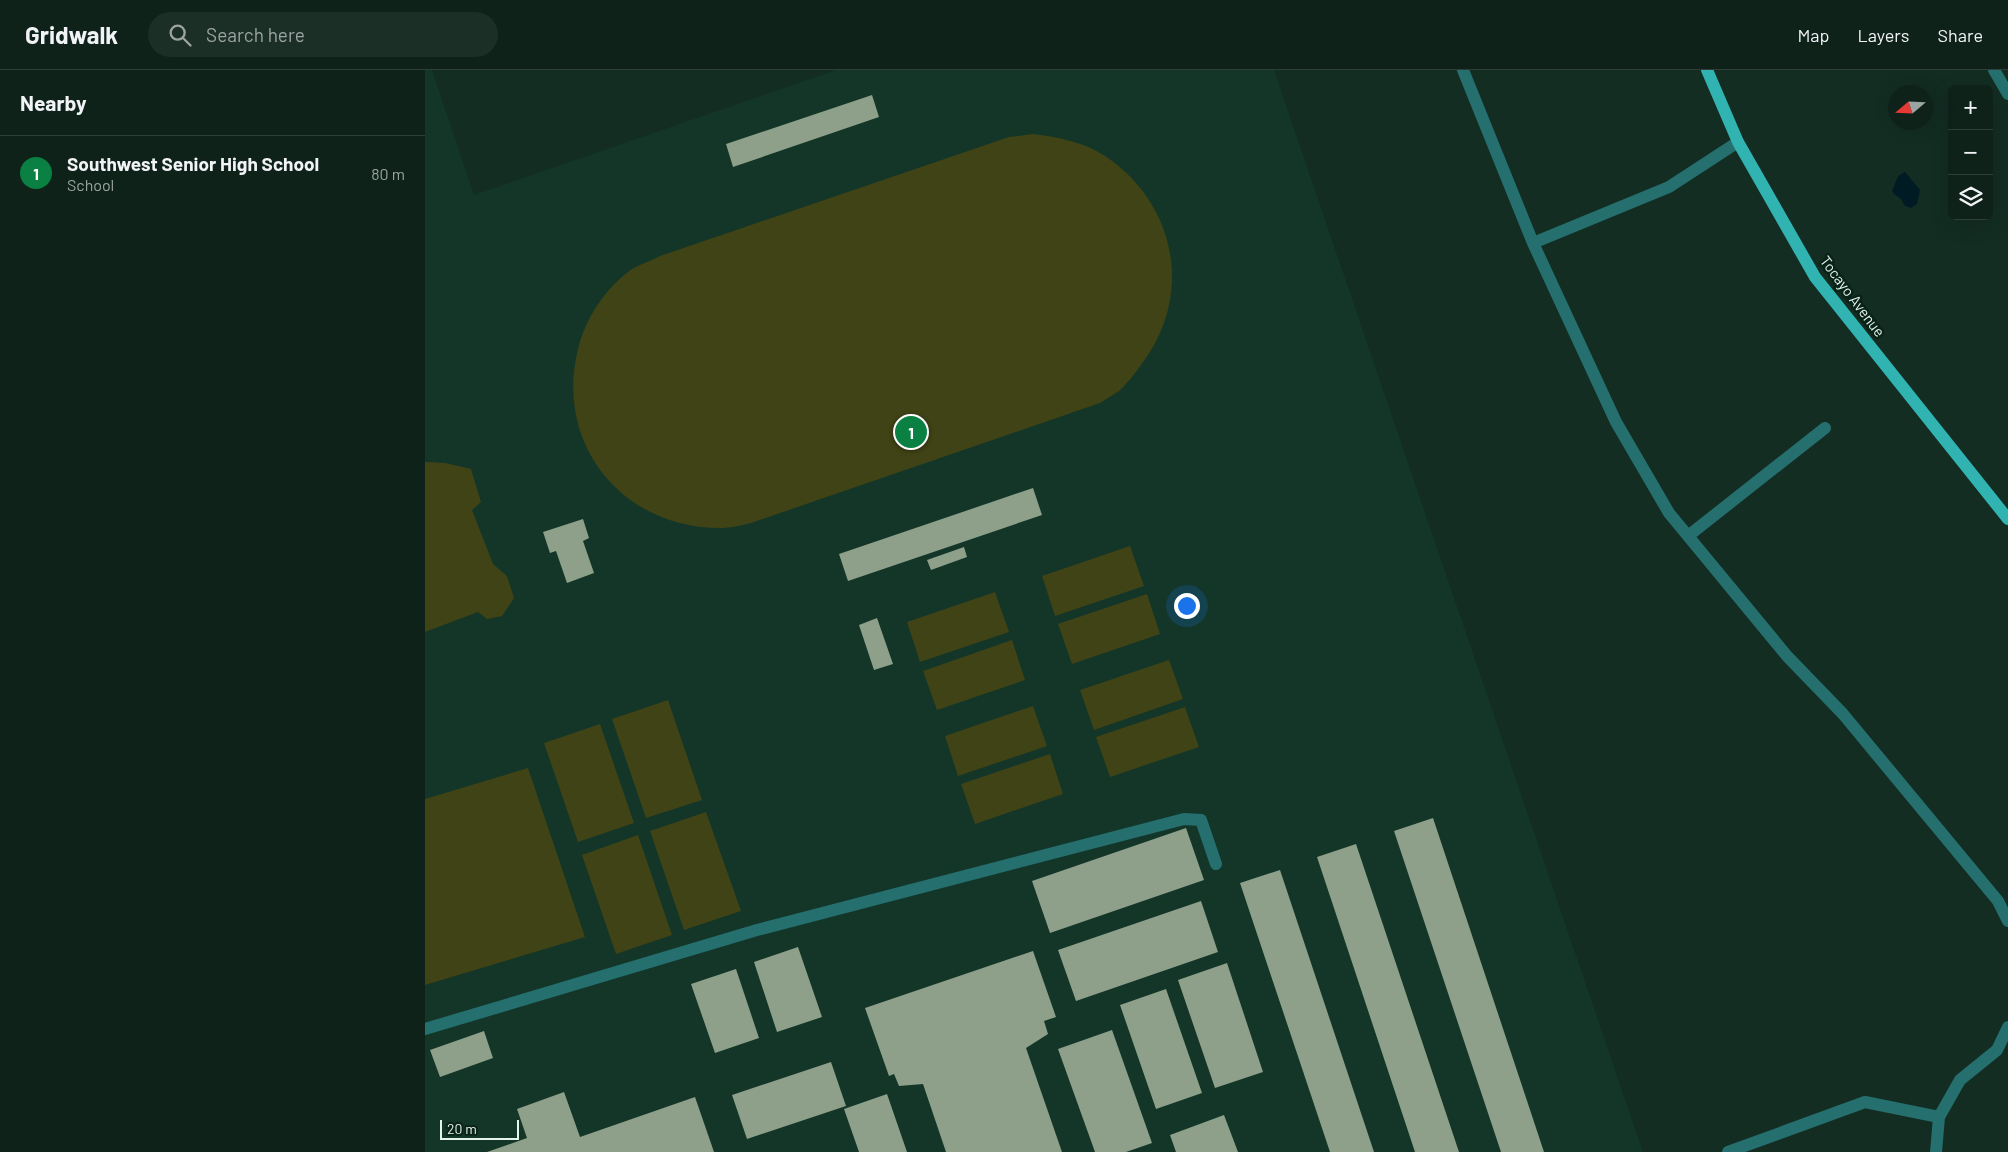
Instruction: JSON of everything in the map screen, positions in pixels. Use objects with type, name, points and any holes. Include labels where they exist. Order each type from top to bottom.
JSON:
[{"type":"main road","name":"Tocayo Avenue","points":[[1707,70],[1739,142],[1815,276],[2008,519]]},
{"type":"street","points":[[1463,70],[1533,243],[1616,422],[1669,513],[1787,656],[1843,714],[1932,821],[1998,901],[2008,921]]},
{"type":"street","points":[[1994,70],[2008,94]]},
{"type":"street","points":[[1533,243],[1669,187],[1739,142]]},
{"type":"street","points":[[1688,536],[1825,428]]},
{"type":"street","points":[[425,1029],[757,930],[1184,819],[1201,820],[1216,864]]},
{"type":"street","points":[[1936,1152],[1939,1117],[1960,1080],[1997,1050],[2008,1027]]},
{"type":"street","points":[[1728,1152],[1865,1102],[1939,1117]]},
{"type":"shaded area","points":[[425,70],[432,70],[474,195],[836,70],[1274,70],[1643,1152],[425,1152]]},
{"type":"shaded area","points":[[1033,134],[1071,141],[1105,156],[1129,176],[1148,199],[1162,225],[1170,253],[1172,281],[1168,310],[1158,338],[1141,365],[1119,391],[1100,403],[751,523],[733,527],[686,525],[654,514],[627,497],[604,475],[587,448],[576,418],[573,384],[578,349],[591,315],[605,294],[623,276],[632,269],[660,256],[1009,137]]},
{"type":"shaded area","points":[[425,462],[445,463],[471,469],[481,502],[472,510],[493,564],[507,576],[514,598],[502,616],[487,619],[478,612],[425,632]]},
{"type":"shaded area","points":[[1130,546],[1144,586],[1055,616],[1042,576]]},
{"type":"shaded area","points":[[995,592],[1009,632],[920,662],[907,622]]},
{"type":"shaded area","points":[[1147,594],[1160,634],[1072,664],[1058,624]]},
{"type":"shaded area","points":[[1012,640],[1025,680],[937,710],[923,671]]},
{"type":"shaded area","points":[[1169,660],[1183,699],[1094,730],[1080,690]]},
{"type":"shaded area","points":[[668,700],[702,800],[646,818],[612,719]]},
{"type":"shaded area","points":[[1033,706],[1047,746],[958,776],[945,736]]},
{"type":"shaded area","points":[[1185,707],[1199,747],[1110,777],[1096,737]]},
{"type":"shaded area","points":[[600,724],[634,823],[578,842],[544,743]]},
{"type":"shaded area","points":[[1050,754],[1063,794],[975,824],[961,784]]},
{"type":"shaded area","points":[[528,768],[585,937],[425,985],[425,799]]},
{"type":"shaded area","points":[[706,812],[741,911],[684,930],[650,831]]},
{"type":"shaded area","points":[[638,835],[672,935],[616,954],[582,855]]},
{"type":"water","points":[[1905,172],[1920,190],[1917,204],[1911,208],[1905,206],[1901,199],[1892,191],[1898,176]]},
{"type":"building","points":[[872,95],[879,117],[733,167],[726,144]]},
{"type":"building","points":[[1033,488],[1042,515],[848,581],[839,554]]},
{"type":"building","points":[[583,519],[589,538],[583,541],[594,573],[567,583],[556,551],[550,553],[543,532]]},
{"type":"building","points":[[964,547],[967,557],[931,570],[927,560]]},
{"type":"building","points":[[877,618],[893,664],[874,670],[859,625]]},
{"type":"building","points":[[1433,818],[1544,1152],[1501,1152],[1394,831]]},
{"type":"building","points":[[1186,828],[1204,880],[1050,933],[1032,881]]},
{"type":"building","points":[[1356,844],[1459,1152],[1415,1152],[1317,857]]},
{"type":"building","points":[[1280,870],[1374,1152],[1330,1152],[1240,883]]},
{"type":"building","points":[[1201,901],[1218,952],[1076,1001],[1058,950]]},
{"type":"building","points":[[798,947],[822,1017],[777,1032],[754,962]]},
{"type":"building","points":[[1033,951],[1056,1017],[1044,1021],[1048,1034],[1026,1048],[1062,1152],[946,1152],[923,1084],[899,1086],[894,1074],[889,1076],[865,1008]]},
{"type":"building","points":[[1227,963],[1263,1072],[1215,1088],[1178,980]]},
{"type":"building","points":[[736,969],[759,1038],[715,1053],[691,984]]},
{"type":"building","points":[[1166,989],[1202,1093],[1156,1109],[1120,1005]]},
{"type":"building","points":[[1112,1030],[1152,1143],[1126,1152],[1095,1152],[1058,1049]]},
{"type":"building","points":[[484,1031],[493,1058],[440,1077],[430,1050]]},
{"type":"building","points":[[831,1062],[846,1106],[747,1139],[732,1095]]},
{"type":"building","points":[[564,1092],[580,1137],[695,1097],[714,1152],[487,1152],[527,1138],[517,1109]]},
{"type":"building","points":[[887,1094],[907,1152],[859,1152],[844,1109]]},
{"type":"building","points":[[1224,1115],[1238,1152],[1176,1152],[1170,1135]]},
{"type":"place","name":"Southwest Senior High School","points":[[911,432]]}]
